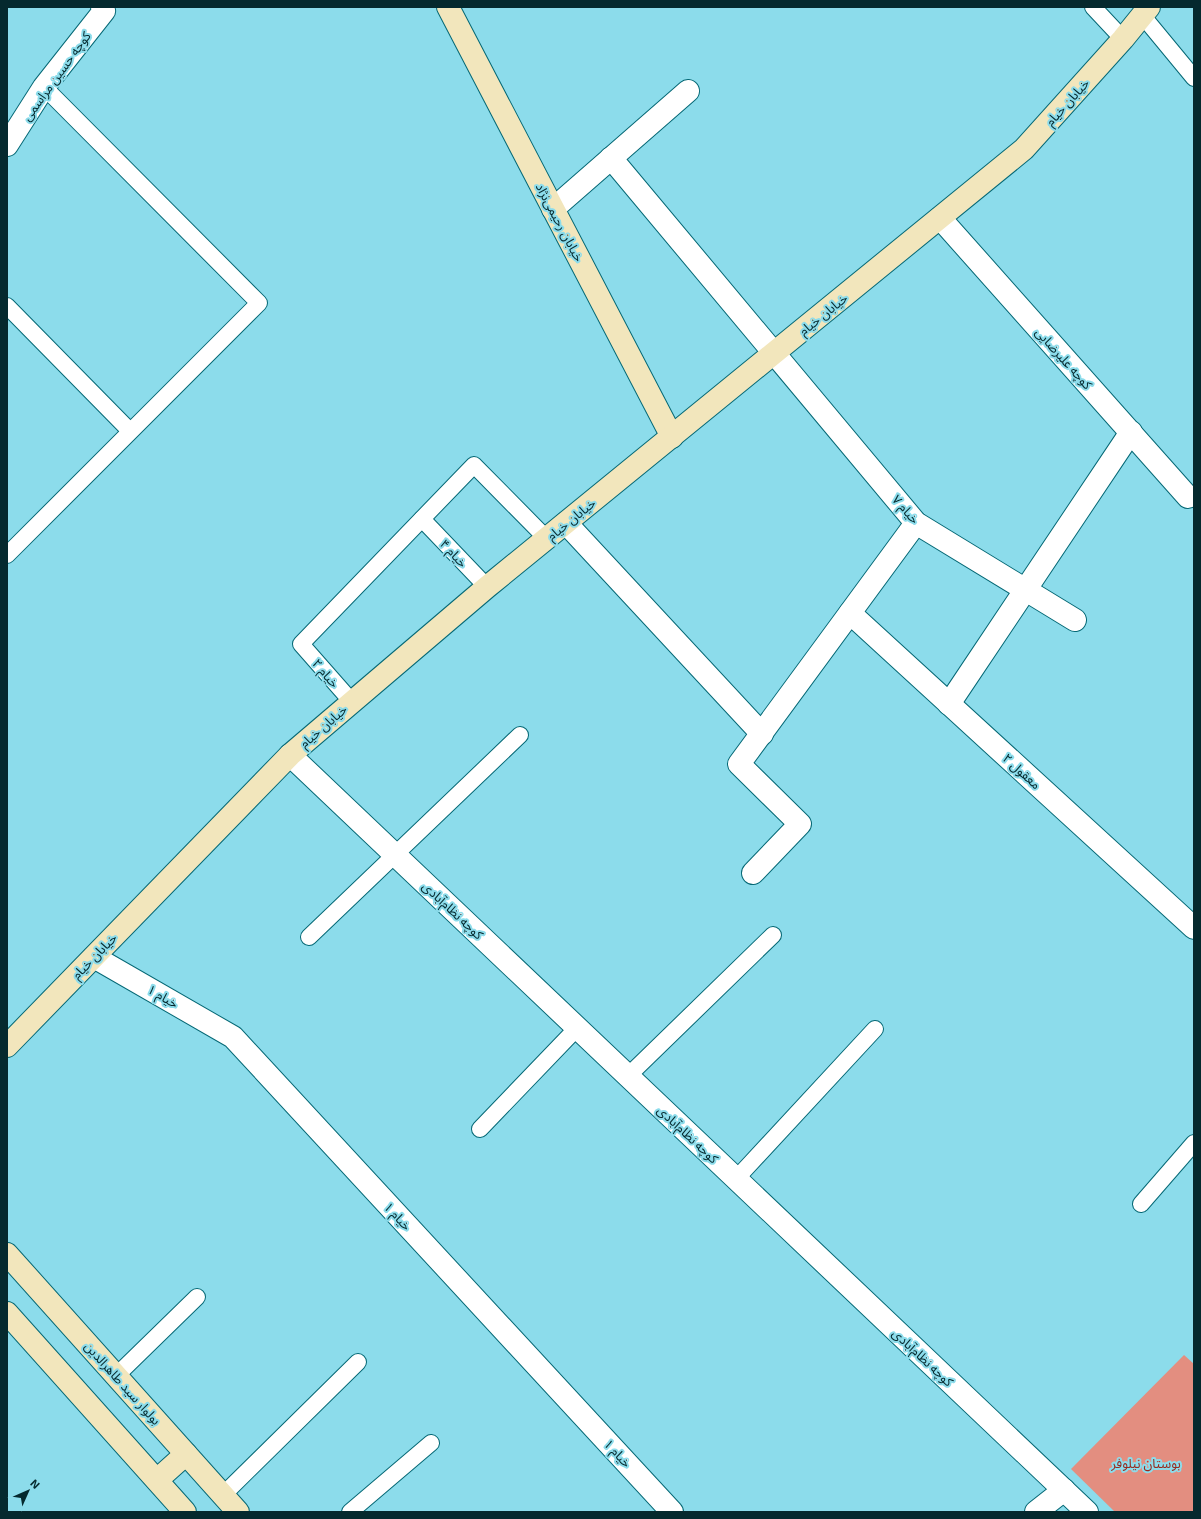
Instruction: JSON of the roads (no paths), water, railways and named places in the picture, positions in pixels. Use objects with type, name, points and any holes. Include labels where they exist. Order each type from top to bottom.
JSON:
[{"type":"street","name":"کوچه حسین مراسمی","points":[[7,145],[44,87],[104,12],[102,7]]},
{"type":"street","name":"خیابان رحیمی‌نژاد","points":[[448,7],[672,437]]},
{"type":"street","name":"خیابان خیام","points":[[7,1046],[290,755],[487,587],[1024,149],[1123,39],[1145,11]]},
{"type":"street","points":[[553,209],[688,91]]},
{"type":"street","name":"خیام ۷","points":[[611,158],[916,523],[1075,620]]},
{"type":"street","name":"کوچه علیرضایی","points":[[940,218],[1188,497]]},
{"type":"street","points":[[949,704],[1131,432]]},
{"type":"street","points":[[566,523],[762,734]]},
{"type":"street","points":[[753,873],[800,824],[739,764],[916,523]]},
{"type":"street","name":"معقول ۲","points":[[850,613],[1194,928]]},
{"type":"street","name":"کوچه نظام‌آبادی","points":[[290,755],[1087,1512]]},
{"type":"street","name":"خیام ۱","points":[[94,957],[233,1037],[672,1512]]},
{"type":"street","name":"بولوار سید طاهرالدین","points":[[7,1254],[238,1512]]},
{"type":"street","points":[[7,1313],[185,1512]]},
{"type":"street","points":[[157,1480],[186,1454]]},
{"type":"street","points":[[1036,1512],[1064,1490]]},
{"type":"lane","points":[[1093,7],[1123,39]]},
{"type":"lane","points":[[1145,11],[1194,78]]},
{"type":"lane","points":[[7,555],[259,303],[44,87]]},
{"type":"lane","points":[[7,306],[130,431]]},
{"type":"lane","points":[[422,519],[474,465],[547,539]]},
{"type":"lane","name":"خیام ۴","points":[[422,519],[487,587]]},
{"type":"lane","name":"خیام ۲","points":[[352,702],[301,644],[422,519]]},
{"type":"lane","points":[[309,937],[520,735]]},
{"type":"lane","points":[[628,1076],[774,936]]},
{"type":"lane","points":[[480,1129],[577,1028]]},
{"type":"lane","points":[[736,1179],[875,1029]]},
{"type":"lane","points":[[1141,1204],[1194,1143]]},
{"type":"lane","points":[[116,1376],[197,1297]]},
{"type":"lane","points":[[223,1495],[358,1362]]},
{"type":"lane","points":[[350,1512],[431,1443]]},
{"type":"park label","name":"بوستان نیلوفر","points":[[1146,1463]]}]
